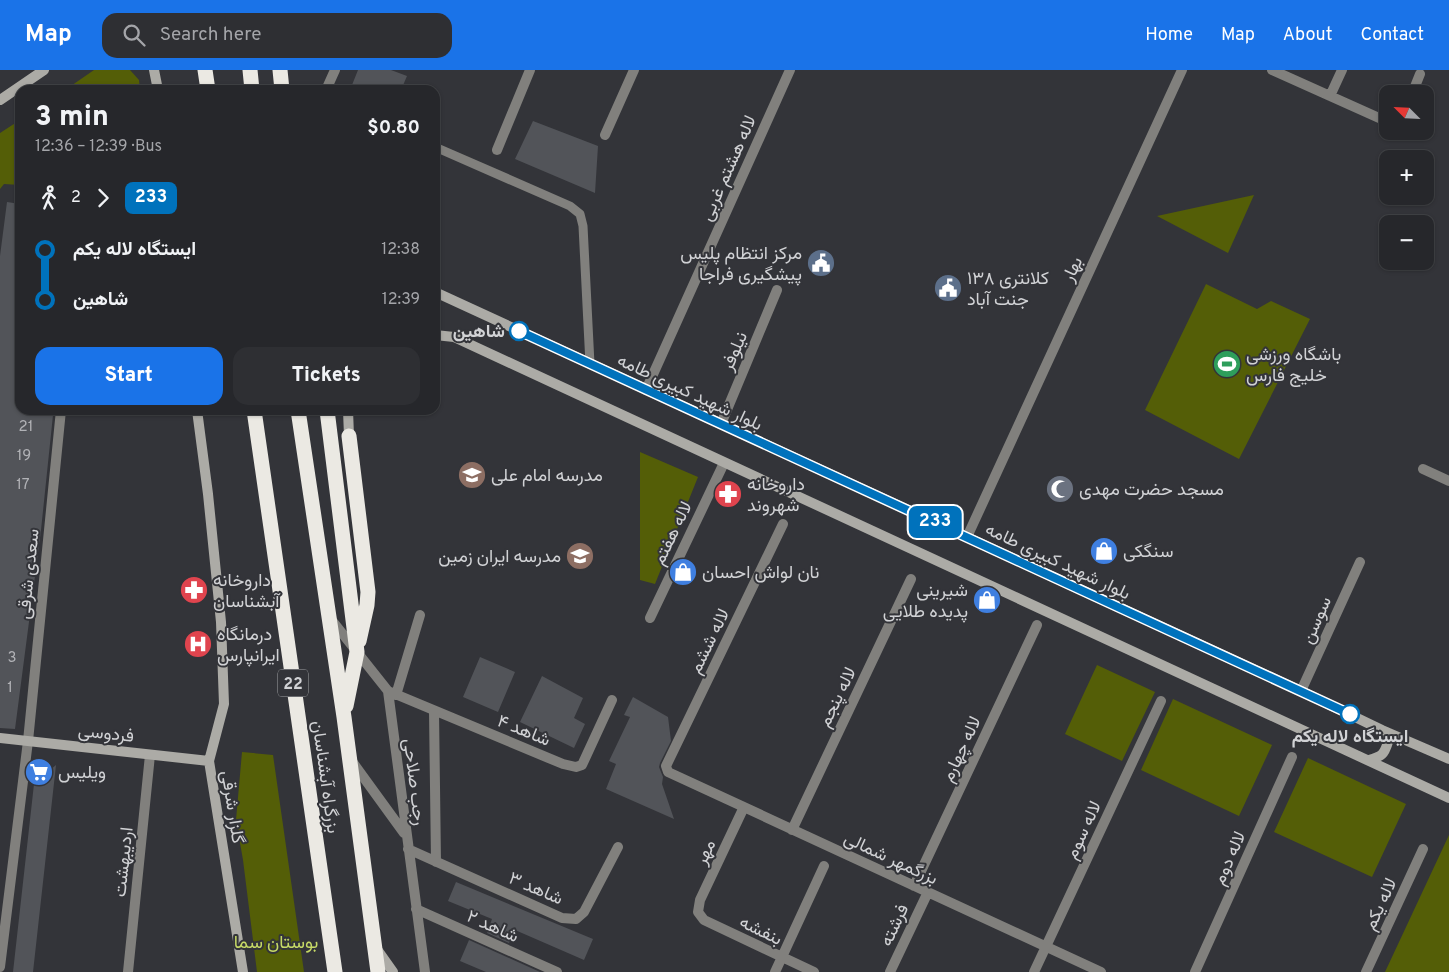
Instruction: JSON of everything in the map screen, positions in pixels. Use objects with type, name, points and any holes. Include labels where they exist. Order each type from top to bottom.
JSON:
[{"type":"highway","points":[[205,70],[207,85]]},
{"type":"highway","points":[[250,70],[252,85]]},
{"type":"highway","points":[[280,70],[282,85]]},
{"type":"highway","name":"بزرگراه آبشناسان","points":[[255,415],[334,972]]},
{"type":"highway","name":"بزرگراه آبشناسان","points":[[299,415],[350,758],[378,972]]},
{"type":"highway","points":[[328,415],[357,652]]},
{"type":"highway","points":[[344,717],[368,592],[349,436]]},
{"type":"main road","points":[[22,85],[44,70]]},
{"type":"main road","points":[[154,70],[157,85]]},
{"type":"main road","points":[[0,100],[15,90]]},
{"type":"main road","name":"بلوار شهید کبیری طامه","points":[[440,294],[1302,691],[1382,730],[1449,759]]},
{"type":"main road","points":[[440,332],[1449,798]]},
{"type":"main road","points":[[440,336],[454,338]]},
{"type":"main road","name":"گلزار شرقی","points":[[198,415],[220,612],[224,704],[209,761],[243,972]]},
{"type":"main road","points":[[348,415],[349,436]]},
{"type":"main road","points":[[1369,760],[1381,756],[1386,749],[1388,742],[1382,730]]},
{"type":"main road","name":"فردوسی","points":[[0,738],[209,761]]},
{"type":"main road","points":[[375,946],[393,972]]},
{"type":"street","points":[[328,85],[335,70]]},
{"type":"street","points":[[497,150],[530,70]]},
{"type":"street","points":[[605,135],[634,70]]},
{"type":"street","name":"لاله هشتم غربی","points":[[646,390],[790,70]]},
{"type":"street","name":"بهار","points":[[967,537],[1182,70]]},
{"type":"street","points":[[1272,70],[1379,118]]},
{"type":"street","points":[[1330,96],[1342,70]]},
{"type":"street","points":[[1416,85],[1420,74]]},
{"type":"street","name":"نیلوفر","points":[[721,424],[777,290]]},
{"type":"street","name":"سعدی شرقی","points":[[0,967],[28,741],[60,415]]},
{"type":"street","name":"لاله هفتم","points":[[650,618],[724,463]]},
{"type":"street","points":[[1423,469],[1449,481]]},
{"type":"street","name":"لاله ششم","points":[[668,772],[666,766],[784,524]]},
{"type":"street","name":"سوسن","points":[[1302,691],[1360,562]]},
{"type":"street","name":"لاله پنجم","points":[[792,830],[911,579]]},
{"type":"street","points":[[329,615],[392,693],[420,615]]},
{"type":"street","name":"لاله چهارم","points":[[914,886],[1037,625]]},
{"type":"street","name":"شاهد ۴","points":[[392,693],[576,768],[582,765],[612,700]]},
{"type":"street","name":"رجب صلاحی","points":[[392,693],[406,836],[426,972]]},
{"type":"street","name":"لاله سوم","points":[[1034,972],[1161,701]]},
{"type":"street","points":[[434,711],[436,862]]},
{"type":"street","name":"اردیبهشت","points":[[128,972],[150,754]]},
{"type":"street","name":"لاله دوم","points":[[1195,972],[1292,756]]},
{"type":"street","points":[[350,758],[406,836]]},
{"type":"street","name":"بزرگمهر شمالی","points":[[668,772],[1101,972]]},
{"type":"street","name":"مهر","points":[[698,912],[700,900],[744,807]]},
{"type":"street","name":"شاهد ۳","points":[[408,850],[562,918],[576,919],[584,912],[618,847]]},
{"type":"street","name":"لاله یکم","points":[[1366,972],[1423,849]]},
{"type":"street","points":[[775,972],[824,866]]},
{"type":"street","name":"فرشته","points":[[890,972],[928,892]]},
{"type":"street","name":"شاهد ۲","points":[[416,909],[557,972]]},
{"type":"street","name":"بنفشه","points":[[698,912],[704,920],[814,972]]},
{"type":"lane","points":[[440,149],[570,206],[580,214],[583,226],[590,364]]},
{"type":"green space","points":[[94,70],[130,70],[139,80],[140,85],[72,85]]},
{"type":"green space","points":[[15,123],[15,185],[4,184],[0,189],[0,133]]},
{"type":"green space","points":[[1254,195],[1228,253],[1157,216]]},
{"type":"green space","name":"باشگاه ورزشی خلیج فارس","points":[[1206,284],[1257,309],[1271,301],[1310,319],[1239,459],[1145,410]]},
{"type":"green space","points":[[640,452],[698,477],[655,584],[640,580]]},
{"type":"green space","points":[[1097,665],[1155,692],[1122,761],[1065,734]]},
{"type":"green space","points":[[1173,699],[1272,745],[1239,816],[1141,770]]},
{"type":"green space","name":"بوستان سما","points":[[242,752],[273,755],[304,972],[257,972],[236,820]]},
{"type":"green space","points":[[1308,758],[1406,804],[1372,877],[1274,832]]},
{"type":"green space","points":[[1449,835],[1449,972],[1385,972]]},
{"type":"building","points":[[358,70],[391,70],[407,76],[403,85],[352,85]]},
{"type":"building","points":[[533,121],[598,146],[595,193],[515,159]]},
{"type":"building","points":[[7,202],[15,203],[15,415],[53,415],[41,530],[15,729],[0,728],[0,256]]},
{"type":"building","points":[[480,657],[515,672],[498,712],[463,697]]},
{"type":"building","points":[[542,676],[583,698],[574,718],[585,724],[574,748],[520,722]]},
{"type":"building","points":[[633,697],[668,717],[671,741],[659,767],[663,777],[662,784],[674,819],[606,789],[616,764],[609,761],[630,717],[624,715]]},
{"type":"building","points":[[56,765],[33,972],[13,972],[34,784]]},
{"type":"building","points":[[456,882],[593,939],[584,960],[515,930],[509,943],[487,933],[492,919],[448,901]]},
{"type":"building","points":[[469,940],[540,972],[486,972],[460,961]]},
{"type":"bus line","name":"233","points":[[519,331],[1350,714]]},
{"type":"place","name":"مرکز انتظام پلیس پیشگیری فراجا","points":[[821,263]]},
{"type":"place","name":"کلانتری ۱۳۸ جنت آباد","points":[[948,288]]},
{"type":"place","name":"شاهین","points":[[519,331]]},
{"type":"place","name":"باشگاه ورزشی خلیج فارس","points":[[1227,364]]},
{"type":"place","name":"مدرسه امام علی","points":[[472,475]]},
{"type":"place","name":"مسجد حضرت مهدی","points":[[1060,489]]},
{"type":"place","name":"داروخانه شهروند","points":[[728,494]]},
{"type":"place","name":"سنگکی","points":[[1104,551]]},
{"type":"place","name":"مدرسه ایران زمین","points":[[580,556]]},
{"type":"place","name":"نان لواش احسان","points":[[683,572]]},
{"type":"place","name":"داروخانه آبشناسان","points":[[194,590]]},
{"type":"place","name":"شيرينی پديده طلايی","points":[[987,600]]},
{"type":"place","name":"درمانگاه ایرانپارس","points":[[198,644]]},
{"type":"place","name":"ایستگاه لاله یکم","points":[[1350,714]]},
{"type":"place","name":"ویلیس","points":[[39,772]]}]
